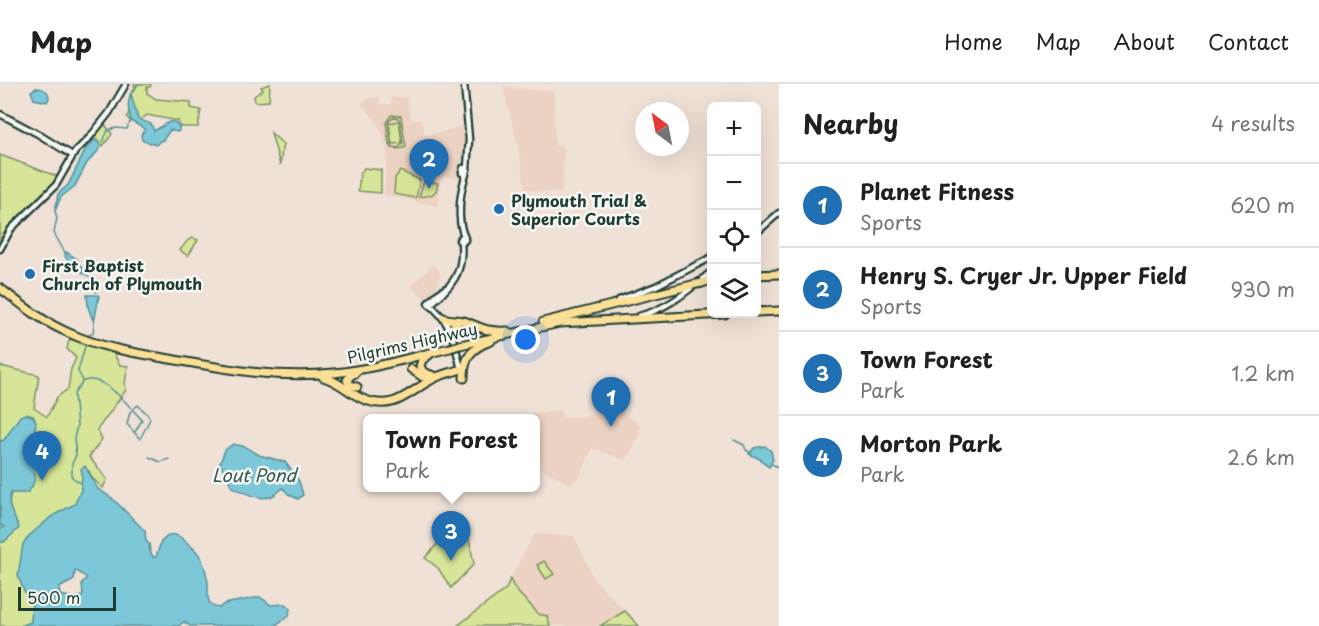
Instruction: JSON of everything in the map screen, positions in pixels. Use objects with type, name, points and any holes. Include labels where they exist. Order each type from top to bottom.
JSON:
[{"type":"highway","points":[[761,275],[779,274]]},
{"type":"highway","name":"Pilgrims Highway","points":[[0,286],[51,324],[76,336],[103,344],[242,372],[303,376],[343,372],[389,363],[507,330],[707,281]]},
{"type":"highway","points":[[761,312],[779,311]]},
{"type":"highway","points":[[442,315],[453,323],[469,326],[475,332],[472,337],[459,344]]},
{"type":"highway","name":"Pilgrims Highway","points":[[459,344],[568,322],[707,315]]},
{"type":"highway","points":[[453,323],[462,321],[486,330],[507,330]]},
{"type":"highway","points":[[453,323],[453,334]]},
{"type":"highway","points":[[414,392],[419,383],[414,371],[426,377],[452,370],[464,378],[465,361],[475,348],[536,327]]},
{"type":"highway","name":"Pilgrims Highway","points":[[103,344],[240,369],[292,372],[347,368],[448,347]]},
{"type":"highway","points":[[436,374],[423,372],[421,361],[448,347]]},
{"type":"highway","points":[[360,398],[356,393],[358,386],[348,383],[350,376],[389,363]]},
{"type":"highway","points":[[303,376],[332,380],[360,398],[387,403],[400,400],[432,379],[460,365]]},
{"type":"main road","points":[[0,249],[11,229],[56,185],[72,156],[109,113],[126,84]]},
{"type":"main road","points":[[429,304],[459,273],[462,242],[460,215],[469,138],[464,84]]},
{"type":"main road","points":[[0,114],[38,134],[72,156]]},
{"type":"main road","points":[[761,226],[779,213]]},
{"type":"main road","points":[[591,309],[647,289],[707,259]]},
{"type":"main road","points":[[624,319],[646,314],[665,306],[682,296],[707,274]]},
{"type":"main road","points":[[429,304],[436,294],[446,288]]},
{"type":"main road","points":[[439,296],[442,315]]},
{"type":"main road","points":[[429,304],[442,315]]},
{"type":"main road","points":[[453,334],[460,365]]},
{"type":"shaded area","points":[[504,86],[554,91],[555,145],[564,146],[562,193],[524,190],[517,142]]},
{"type":"shaded area","points":[[379,97],[379,104],[390,104],[391,97],[407,98],[411,121],[421,119],[425,136],[466,125],[466,148],[461,179],[441,176],[438,206],[384,195],[387,155],[385,141],[376,121],[362,105],[364,100]]},
{"type":"shaded area","points":[[433,265],[438,268],[440,276],[438,285],[434,292],[424,298],[411,286]]},
{"type":"shaded area","points":[[561,410],[562,418],[619,413],[627,415],[636,422],[640,427],[640,434],[626,461],[593,448],[579,478],[570,484],[540,469],[540,414],[528,414]]},
{"type":"shaded area","points":[[534,534],[574,536],[595,580],[625,611],[600,626],[550,626],[547,616],[538,614],[514,590],[510,579]]},
{"type":"green space","points":[[134,84],[151,84],[147,87],[147,93],[156,99],[191,102],[191,108],[201,110],[198,127],[180,127],[178,121],[147,115],[139,121],[135,119],[131,122],[127,117],[130,109],[130,95],[135,88]]},
{"type":"green space","points":[[270,84],[269,101],[255,102],[254,96],[263,90],[261,87]]},
{"type":"green space","points":[[391,115],[401,116],[406,147],[399,149],[392,148],[386,123]],"holes":[[[393,117],[398,118],[403,143],[398,148],[393,147],[391,143],[388,122]]]},
{"type":"green space","points":[[399,121],[402,143],[392,144],[389,123]]},
{"type":"green space","points":[[103,122],[112,134],[103,146],[97,139],[94,141],[91,137]]},
{"type":"green space","points":[[271,133],[283,144],[280,165]]},
{"type":"green space","points":[[0,155],[59,177],[9,229],[0,244]]},
{"type":"green space","points":[[364,168],[381,170],[381,193],[358,191],[360,174]]},
{"type":"green space","points":[[400,171],[420,180],[416,198],[394,194],[395,178]]},
{"type":"green space","points":[[424,181],[438,183],[436,191],[431,195],[419,197]]},
{"type":"green space","points":[[193,238],[198,240],[188,256],[180,250],[188,240]]},
{"type":"green space","points":[[73,336],[110,347],[120,365],[128,366],[126,390],[97,430],[102,439],[89,457],[107,479],[103,488],[92,478],[89,471],[86,475],[40,602],[30,623],[20,626],[0,626],[0,366],[39,375],[34,408],[47,417],[57,397],[68,389],[71,369],[76,358],[67,349]]},
{"type":"green space","points":[[451,528],[469,539],[474,564],[451,588],[438,568],[425,558]]},
{"type":"green space","points":[[544,561],[554,574],[546,579],[537,565]]},
{"type":"green space","points":[[510,579],[515,589],[538,614],[547,616],[550,626],[457,626],[506,589]]},
{"type":"green space","points":[[625,611],[639,626],[600,626]]},
{"type":"water","points":[[36,88],[47,92],[49,98],[47,102],[34,99],[31,91]]},
{"type":"water","points":[[131,94],[138,119],[151,124],[154,131],[169,122],[174,122],[179,126],[179,131],[170,130],[156,145],[142,140],[141,135],[145,129],[131,121],[128,104]]},
{"type":"water","points":[[94,140],[100,144],[100,149],[87,163],[75,186],[61,197],[55,211],[58,194],[68,185],[86,149]]},
{"type":"water","points":[[66,252],[77,259],[85,274],[72,267],[65,256]]},
{"type":"water","points":[[87,295],[99,296],[94,323],[88,307]]},
{"type":"water","points":[[25,414],[33,416],[36,422],[34,435],[27,448],[33,458],[35,478],[27,493],[11,493],[10,507],[19,528],[4,542],[0,542],[0,530],[4,527],[0,525],[0,441],[4,440],[20,416]]},
{"type":"water","name":"Lout Pond","points":[[233,444],[246,447],[259,455],[285,462],[299,481],[303,495],[298,499],[288,494],[283,488],[276,494],[265,498],[232,487],[220,463],[225,450]]},
{"type":"water","points":[[765,446],[771,451],[773,460],[769,467],[760,459],[749,454],[754,448]]},
{"type":"water","points":[[85,466],[98,489],[112,498],[145,531],[146,541],[153,557],[156,557],[161,542],[169,535],[179,537],[196,551],[202,559],[211,605],[219,608],[224,604],[260,597],[271,605],[285,604],[290,608],[289,616],[274,626],[190,626],[184,622],[178,626],[21,626],[31,622],[32,600],[24,591],[18,576],[23,544],[52,516],[75,504],[81,490],[81,469]],"holes":[[[75,570],[87,578],[82,583],[83,596],[75,598],[60,595],[59,588],[74,580]]]},
{"type":"waterway","points":[[133,92],[138,84]]},
{"type":"waterway","points":[[103,142],[108,130],[127,129],[128,126]]},
{"type":"waterway","points":[[55,211],[57,218],[54,233],[65,253]]},
{"type":"waterway","points":[[84,273],[91,278]]},
{"type":"waterway","points":[[92,280],[96,292]]},
{"type":"waterway","points":[[89,335],[93,333],[94,323]]},
{"type":"waterway","points":[[80,483],[72,477],[72,464],[76,455],[74,438],[77,426],[74,394],[83,381],[78,371],[86,343]]},
{"type":"waterway","points":[[83,381],[91,380],[103,384],[114,391],[131,408]]},
{"type":"waterway","points":[[138,405],[150,419],[140,439],[127,424],[130,412],[138,405]]},
{"type":"waterway","points":[[133,410],[142,420],[135,432]]},
{"type":"waterway","points":[[734,440],[744,445],[751,453]]},
{"type":"waterway","points":[[149,457],[161,462],[169,459]]},
{"type":"waterway","points":[[771,464],[779,467]]},
{"type":"place","name":"Henry S. Cryer Jr. Upper Field","points":[[429,189]]},
{"type":"place","name":"Plymouth Trial & Superior Courts","points":[[499,209]]},
{"type":"place","name":"First Baptist Church of Plymouth","points":[[30,274]]},
{"type":"place","name":"Planet Fitness","points":[[611,427]]},
{"type":"place","name":"Morton Park","points":[[42,481]]},
{"type":"place","name":"Town Forest","points":[[451,561]]}]
